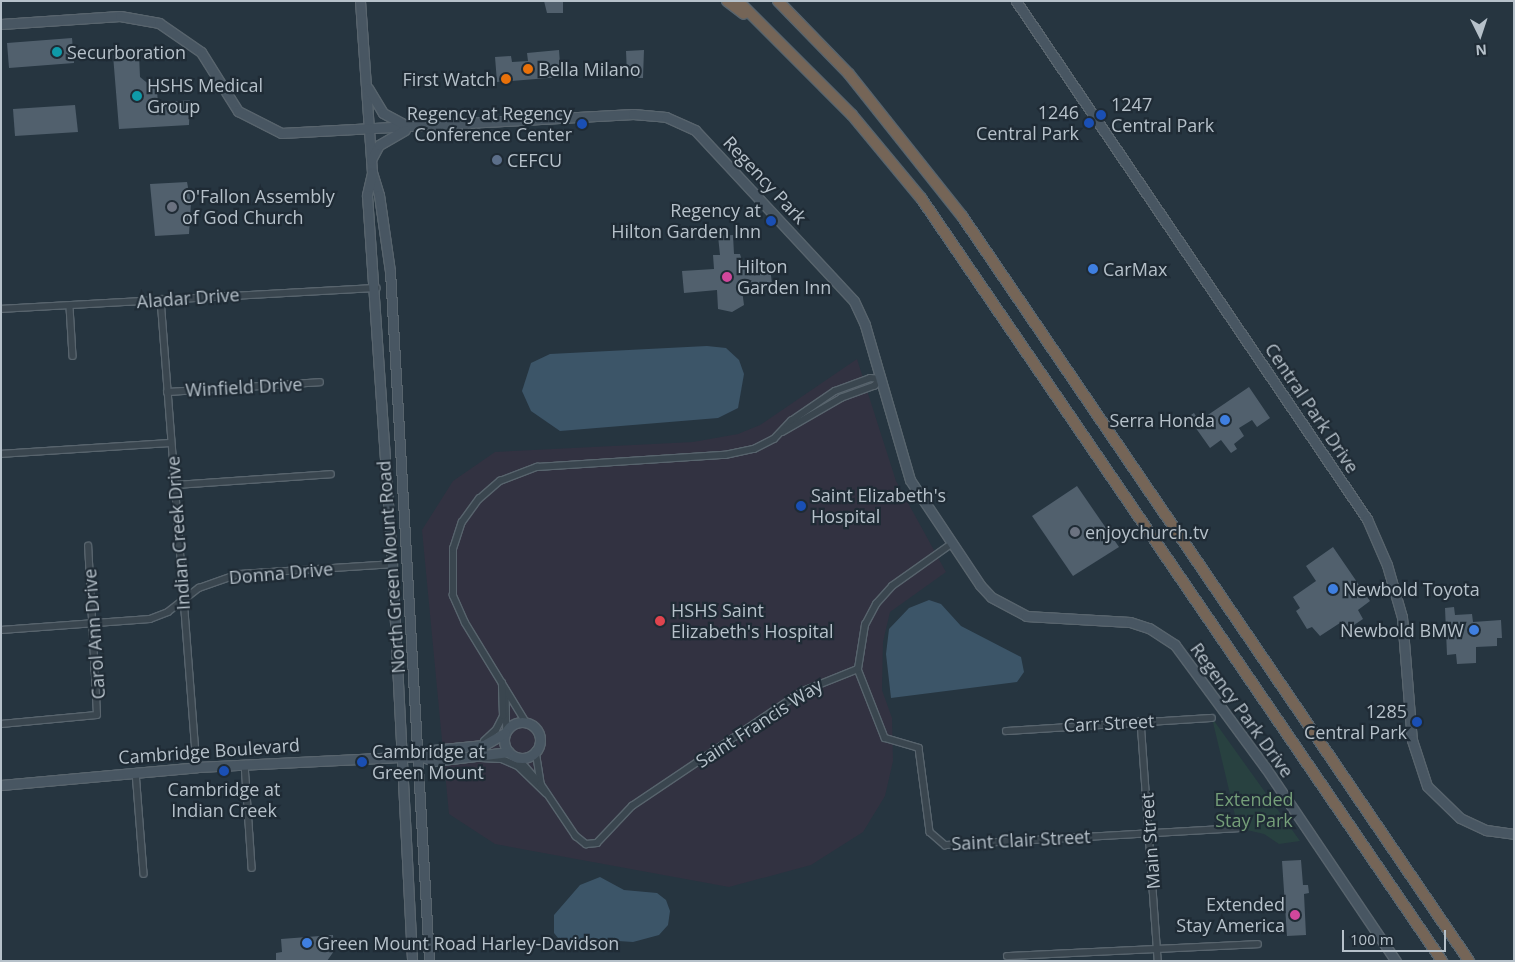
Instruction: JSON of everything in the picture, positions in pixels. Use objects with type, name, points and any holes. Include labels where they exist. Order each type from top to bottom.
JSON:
[{"type":"highway","points":[[727,1],[756,20]]},
{"type":"highway","points":[[738,1],[852,115],[947,235],[1442,961]]},
{"type":"highway","points":[[778,1],[820,42],[894,128],[962,216],[1469,961]]},
{"type":"highway","points":[[787,1],[809,23],[820,42]]},
{"type":"street","name":"North Green Mount Road","points":[[360,1],[372,172],[379,195],[390,271],[420,756],[429,961]]},
{"type":"street","name":"Central Park Drive","points":[[1016,1],[1367,519],[1388,565],[1402,617],[1412,740],[1427,786],[1448,810],[1466,822],[1514,834]]},
{"type":"street","name":"Regency Park","points":[[1,24],[120,16],[147,20],[178,33],[201,52],[229,100],[265,128],[297,135],[633,114],[650,114],[682,123],[705,139],[845,290],[862,317],[910,480],[950,545]]},
{"type":"street","points":[[365,83],[384,114],[410,127]]},
{"type":"street","points":[[371,160],[379,145],[410,127]]},
{"type":"street","name":"North Green Mount Road","points":[[372,172],[367,195],[376,288],[403,756],[412,961]]},
{"type":"street","name":"Aladar Drive","points":[[1,309],[70,307],[161,299],[376,288]]},
{"type":"street","name":"Indian Creek Drive","points":[[161,299],[197,767]]},
{"type":"street","points":[[70,307],[73,356]]},
{"type":"street","points":[[783,432],[792,421],[835,391],[870,378],[881,379]]},
{"type":"street","points":[[420,756],[434,761],[508,752],[518,758],[536,751],[538,732],[526,723],[459,613],[451,580],[457,534],[470,510],[489,489],[510,476],[538,468],[740,453],[783,432],[842,398],[875,386],[881,379]]},
{"type":"street","name":"Winfield Drive","points":[[167,392],[320,382]]},
{"type":"street","points":[[1,454],[171,443]]},
{"type":"street","points":[[175,485],[331,474]]},
{"type":"street","points":[[858,670],[865,625],[876,604],[892,586],[950,545]]},
{"type":"street","name":"Regency Park Drive","points":[[950,545],[991,597],[1026,616],[1130,622],[1175,645],[1265,767],[1396,961]]},
{"type":"street","name":"Carol Ann Drive","points":[[1,724],[97,715],[94,625],[88,546]]},
{"type":"street","name":"Donna Drive","points":[[1,630],[94,625],[150,619],[218,579],[239,574],[392,564]]},
{"type":"street","name":"Saint Clair Street","points":[[858,670],[885,738],[919,748],[930,832],[945,845],[1238,828]]},
{"type":"street","name":"Saint Francis Way","points":[[518,758],[541,784],[576,836],[593,844],[632,806],[806,689],[858,670]]},
{"type":"street","points":[[473,747],[490,737],[500,723],[502,683]]},
{"type":"street","points":[[506,690],[508,752]]},
{"type":"street","name":"Carr Street","points":[[1006,731],[1212,718]]},
{"type":"street","name":"Main Street","points":[[1141,721],[1158,961]]},
{"type":"street","points":[[420,756],[433,750],[473,747],[491,743],[506,731],[526,723]]},
{"type":"street","name":"Saint Francis Way","points":[[536,751],[541,784]]},
{"type":"street","name":"Cambridge Boulevard","points":[[1,785],[197,767],[420,756]]},
{"type":"street","name":"Saint Francis Way","points":[[476,757],[510,762],[546,794]]},
{"type":"street","points":[[244,764],[252,868]]},
{"type":"street","points":[[136,772],[144,874]]},
{"type":"street","points":[[1007,956],[1258,944]]},
{"type":"shaded area","points":[[707,346],[726,348],[739,360],[744,374],[738,408],[718,418],[560,431],[531,411],[522,391],[531,363],[550,354]]},
{"type":"shaded area","name":"HSHS Saint Elizabeth's Hospital","points":[[857,359],[896,481],[946,572],[890,612],[883,642],[882,690],[892,718],[893,761],[885,796],[863,832],[811,865],[729,887],[495,844],[449,814],[422,530],[453,481],[495,452],[693,442],[738,434],[760,425]]},
{"type":"shaded area","points":[[929,600],[941,604],[961,626],[1021,657],[1024,672],[1017,682],[891,698],[886,654],[889,629],[909,608]]},
{"type":"shaded area","points":[[600,877],[624,890],[657,893],[666,900],[670,911],[668,925],[659,935],[633,942],[589,939],[563,944],[554,933],[554,915],[580,885]]},
{"type":"green space","name":"Extended Stay Park","points":[[1212,718],[1300,841],[1279,844],[1264,834],[1238,828]]},
{"type":"building","points":[[544,1],[563,1],[563,13],[547,13]]},
{"type":"building","points":[[72,38],[74,63],[9,68],[7,43]]},
{"type":"building","name":"Bella Milano","points":[[559,50],[561,77],[497,82],[495,57],[511,56],[512,62],[528,61],[527,53]]},
{"type":"building","points":[[644,50],[643,78],[632,78],[632,74],[627,74],[626,51]]},
{"type":"building","name":"HSHS Medical Group","points":[[139,54],[140,77],[157,91],[158,103],[190,100],[189,125],[119,129],[113,55]]},
{"type":"building","points":[[75,105],[78,132],[15,136],[13,109]]},
{"type":"building","name":"O'Fallon Assembly of God Church","points":[[187,182],[191,203],[189,234],[155,236],[150,184]]},
{"type":"building","name":"Hilton Garden Inn","points":[[733,235],[734,254],[740,254],[744,267],[770,266],[772,284],[742,290],[744,305],[732,312],[718,309],[717,290],[684,293],[682,271],[714,269],[713,255],[720,255],[718,236]]},
{"type":"building","name":"Serra Honda","points":[[1249,387],[1270,418],[1257,427],[1252,420],[1239,428],[1244,436],[1234,444],[1237,449],[1231,453],[1221,440],[1210,448],[1188,417],[1194,413],[1199,421]]},
{"type":"building","name":"enjoychurch.tv","points":[[1077,486],[1119,547],[1073,576],[1032,516]]},
{"type":"building","name":"Newbold Toyota","points":[[1333,547],[1370,601],[1358,610],[1363,619],[1348,629],[1343,621],[1320,636],[1312,627],[1307,629],[1296,611],[1300,608],[1293,597],[1316,581],[1306,566]]},
{"type":"building","name":"Newbold BMW","points":[[1454,607],[1455,615],[1472,614],[1473,622],[1501,620],[1502,638],[1497,638],[1497,646],[1476,647],[1476,663],[1457,664],[1456,654],[1447,655],[1445,608]]},
{"type":"building","name":"Extended Stay America","points":[[1301,860],[1303,885],[1308,885],[1309,893],[1304,894],[1306,935],[1287,936],[1282,861]]},
{"type":"building","name":"Green Mount Road Harley-Davidson","points":[[333,935],[334,951],[327,961],[276,961],[276,953],[282,952],[281,939]]},
{"type":"place","name":"Securboration","points":[[57,52]]},
{"type":"place","name":"Bella Milano","points":[[528,69]]},
{"type":"place","name":"First Watch","points":[[506,79]]},
{"type":"place","name":"HSHS Medical Group","points":[[137,96]]},
{"type":"place","name":"1247 Central Park","points":[[1101,115]]},
{"type":"place","name":"1246 Central Park","points":[[1089,123]]},
{"type":"place","name":"Regency at Regency Conference Center","points":[[582,124]]},
{"type":"place","name":"CEFCU","points":[[497,160]]},
{"type":"place","name":"O'Fallon Assembly of God Church","points":[[172,207]]},
{"type":"place","name":"Regency at Hilton Garden Inn","points":[[771,221]]},
{"type":"place","name":"CarMax","points":[[1093,269]]},
{"type":"place","name":"Hilton Garden Inn","points":[[727,277]]},
{"type":"place","name":"Serra Honda","points":[[1225,420]]},
{"type":"place","name":"Saint Elizabeth's Hospital","points":[[801,506]]},
{"type":"place","name":"enjoychurch.tv","points":[[1075,532]]},
{"type":"place","name":"Newbold Toyota","points":[[1333,589]]},
{"type":"place","name":"HSHS Saint Elizabeth's Hospital","points":[[660,621]]},
{"type":"place","name":"Newbold BMW","points":[[1474,630]]},
{"type":"place","name":"1285 Central Park","points":[[1417,722]]},
{"type":"place","name":"Cambridge at Green Mount","points":[[362,762]]},
{"type":"place","name":"Cambridge at Indian Creek","points":[[224,771]]},
{"type":"place","name":"Extended Stay America","points":[[1295,915]]},
{"type":"place","name":"Green Mount Road Harley-Davidson","points":[[307,943]]}]
